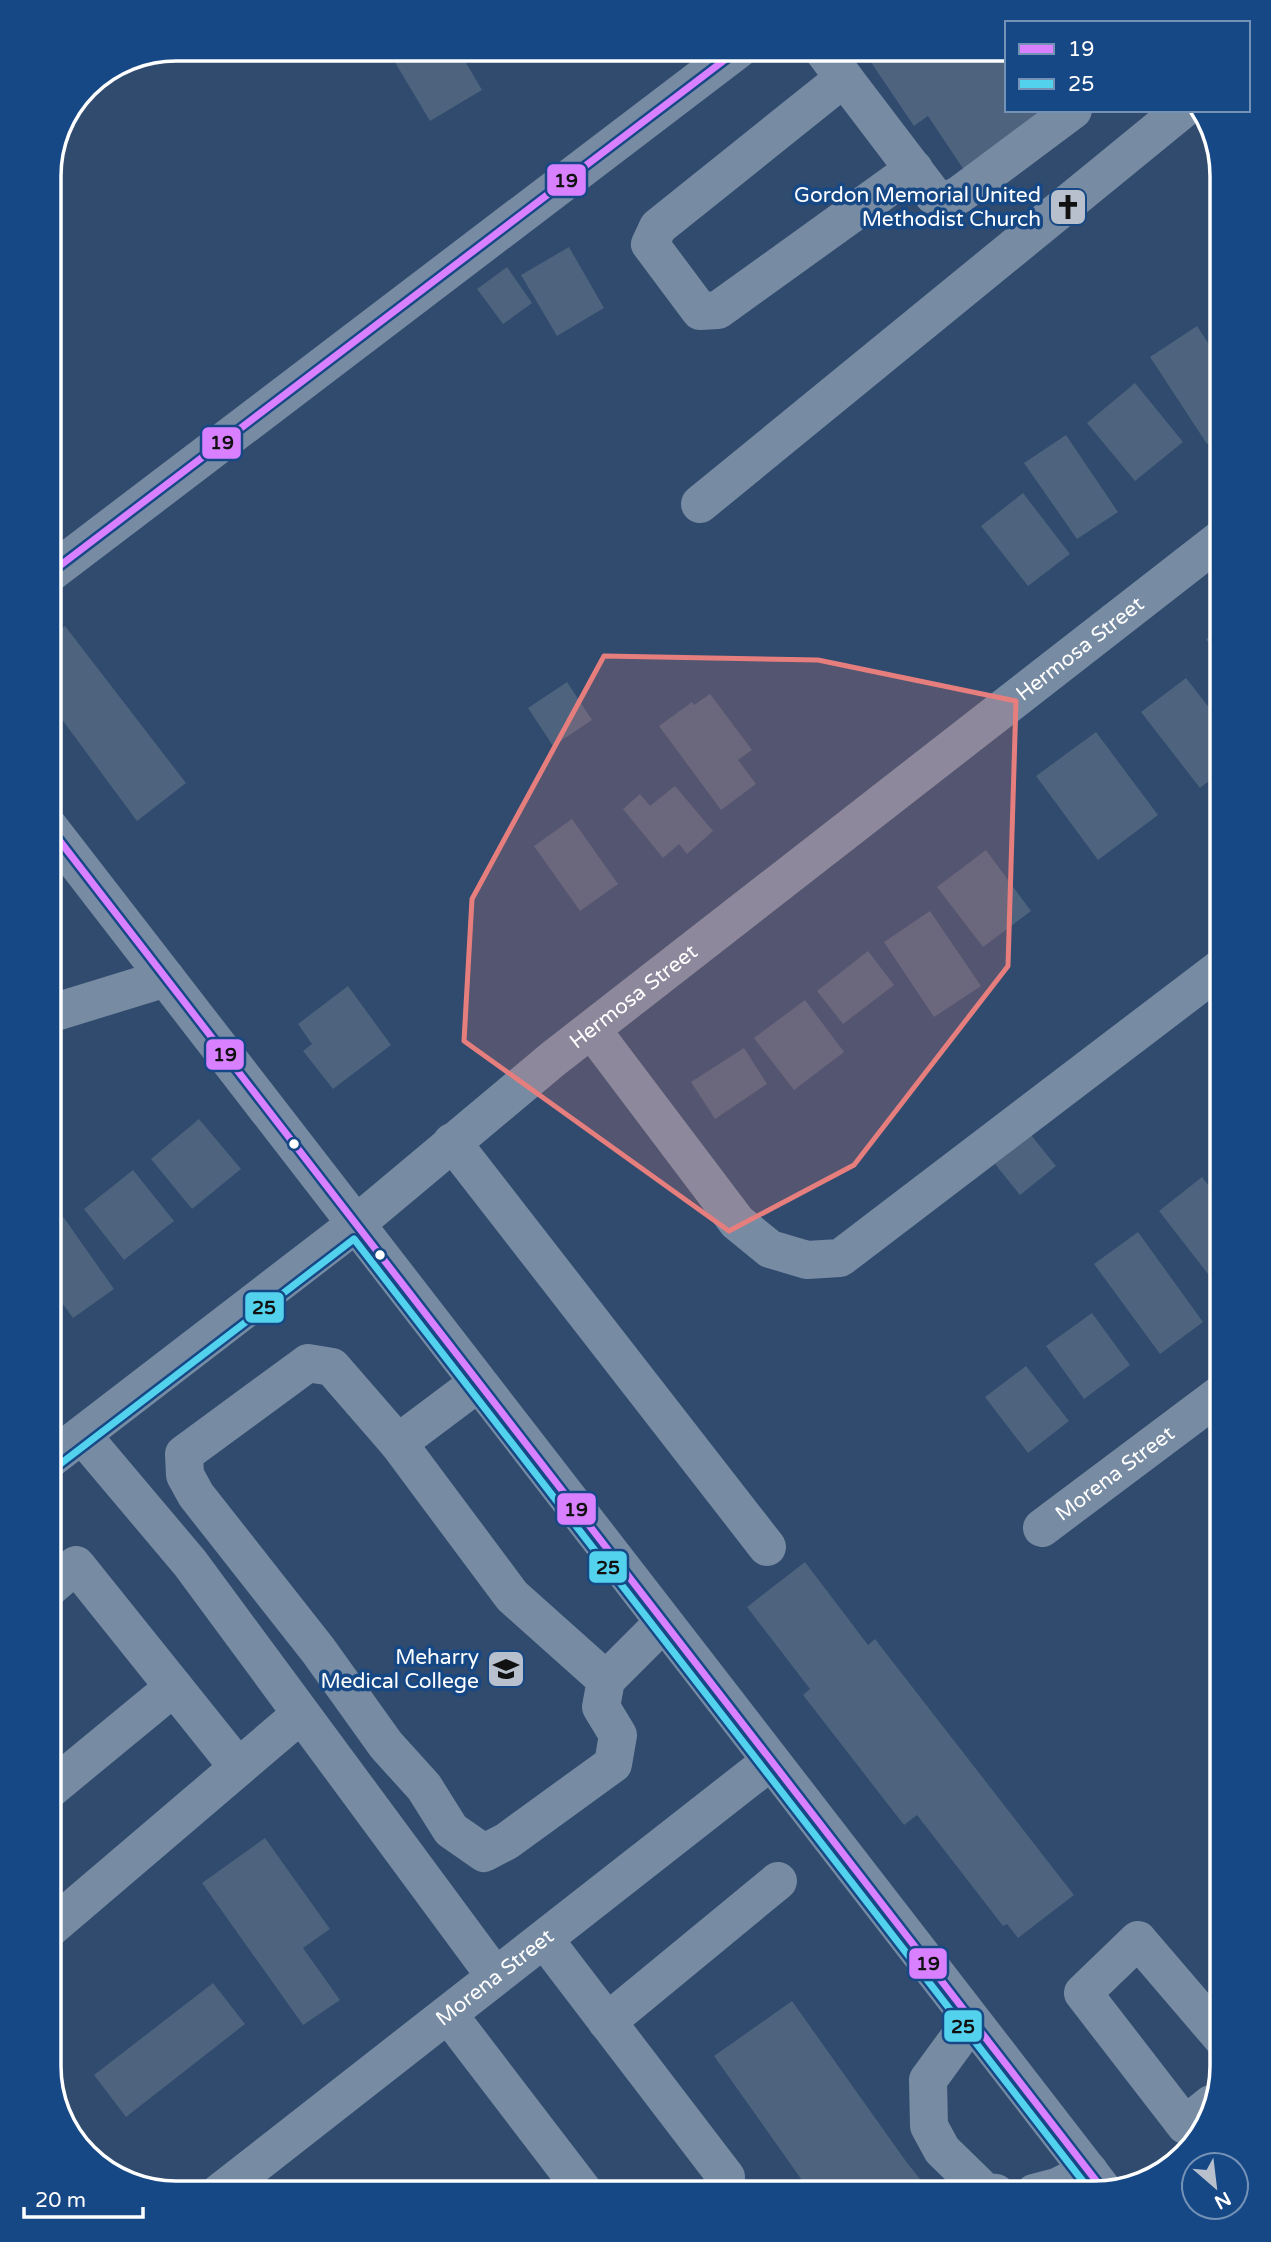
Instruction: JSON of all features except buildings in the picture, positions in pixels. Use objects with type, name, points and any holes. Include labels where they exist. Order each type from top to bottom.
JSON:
[{"type":"street","points":[[61,565],[723,61]]},
{"type":"street","points":[[914,169],[718,310],[700,311],[650,244],[658,227],[833,64],[914,169],[933,195],[946,201],[959,195],[1070,112]]},
{"type":"street","points":[[700,504],[1180,112]]},
{"type":"street","name":"Hermosa Street","points":[[61,1451],[356,1224],[452,1142],[592,1030],[1210,547]]},
{"type":"street","points":[[61,842],[1097,2181]]},
{"type":"street","points":[[592,1030],[737,1222],[770,1249],[807,1260],[840,1258],[1210,976]]},
{"type":"street","points":[[61,1010],[166,978]]},
{"type":"street","points":[[452,1142],[766,1547]]},
{"type":"street","points":[[606,1680],[512,1596],[398,1444],[332,1367],[308,1363],[184,1454],[185,1475],[196,1495],[318,1650],[386,1745],[424,1787],[451,1830],[484,1853],[507,1841],[613,1764],[618,1735],[601,1707],[606,1680],[663,1623]]},
{"type":"street","points":[[398,1444],[478,1383]]},
{"type":"street","name":"Morena Street","points":[[1042,1528],[1210,1403]]},
{"type":"street","points":[[82,1435],[190,1563],[495,1976]]},
{"type":"street","points":[[61,1578],[76,1565],[238,1767]]},
{"type":"street","points":[[61,1780],[174,1686]]},
{"type":"street","points":[[61,1919],[301,1714]]},
{"type":"street","name":"Morena Street","points":[[234,2181],[771,1761]]},
{"type":"street","points":[[607,2022],[778,1881]]},
{"type":"street","points":[[544,1939],[726,2177]]},
{"type":"street","points":[[1199,2113],[1185,2125],[1083,1993],[1138,1940],[1210,2024]]},
{"type":"street","points":[[447,2014],[576,2181]]},
{"type":"street","points":[[971,2021],[928,2080],[929,2126],[942,2150],[976,2181]]},
{"type":"highlighted area","points":[[604,656],[818,660],[1016,701],[1008,966],[854,1165],[729,1231],[464,1041],[472,899]]},
{"type":"transit line","name":"19","points":[[61,565],[723,61]]},
{"type":"transit line","name":"19","points":[[61,843],[1096,2181]]},
{"type":"transit line","name":"25","points":[[61,1463],[354,1239],[1083,2181]]},
{"type":"place","name":"Gordon Memorial United Methodist Church","points":[[1068,207]]},
{"type":"place","name":"Meharry Medical College","points":[[506,1669]]}]
